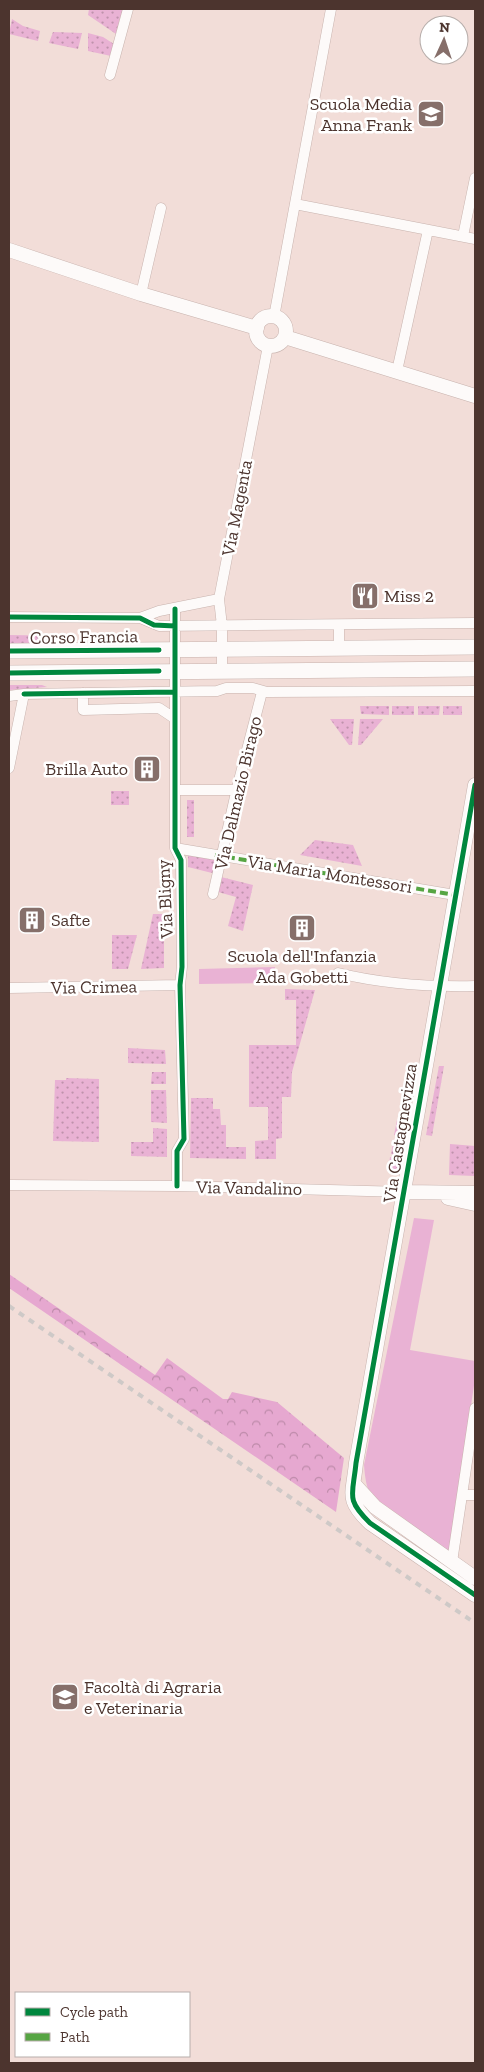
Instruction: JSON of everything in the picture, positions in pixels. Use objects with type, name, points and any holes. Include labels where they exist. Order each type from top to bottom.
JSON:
[{"type":"main road","name":"Corso Francia","points":[[9,651],[475,647]]},
{"type":"main road","name":"Corso Francia","points":[[9,673],[475,669]]},
{"type":"street","points":[[110,75],[128,9]]},
{"type":"street","points":[[274,317],[331,9]]},
{"type":"street","points":[[463,236],[475,178]]},
{"type":"street","points":[[295,204],[475,239]]},
{"type":"street","points":[[141,294],[161,208]]},
{"type":"street","points":[[397,371],[428,230]]},
{"type":"street","points":[[9,250],[141,294],[257,328]]},
{"type":"street","points":[[274,317],[286,326],[285,337],[280,344],[268,346],[258,339],[257,328],[261,321],[274,317]]},
{"type":"street","points":[[285,337],[475,396]]},
{"type":"street","name":"Via Magenta","points":[[222,671],[222,626],[219,599],[268,346]]},
{"type":"street","points":[[9,617],[140,618],[159,611],[219,599]]},
{"type":"street","name":"Via Bligny","points":[[175,609],[174,790],[175,848],[181,860],[182,967],[180,985],[184,1139],[177,1151],[177,1186]]},
{"type":"street","points":[[140,618],[154,625],[175,626],[475,623]]},
{"type":"street","points":[[339,649],[340,625]]},
{"type":"street","points":[[9,696],[24,694],[174,692],[253,688],[262,692],[475,691]]},
{"type":"street","name":"Via Dalmazio Birago","points":[[213,894],[219,856],[262,692]]},
{"type":"street","points":[[83,693],[83,710],[159,708],[174,718]]},
{"type":"street","points":[[9,768],[24,694]]},
{"type":"street","name":"Via Castagnevizza","points":[[475,785],[438,987],[405,1192],[356,1463],[352,1502],[358,1512],[370,1523],[475,1596]]},
{"type":"street","points":[[174,790],[237,790]]},
{"type":"street","name":"Via Maria Montessori","points":[[175,848],[455,895]]},
{"type":"street","points":[[338,973],[363,979],[438,987],[475,986]]},
{"type":"street","name":"Via Crimea","points":[[9,988],[180,985]]},
{"type":"street","name":"Via Vandalino","points":[[9,1185],[177,1186],[475,1193]]},
{"type":"street","name":"Via Vandalino","points":[[428,1191],[475,1204]]},
{"type":"street","points":[[452,1562],[475,1408]]},
{"type":"street","points":[[355,1485],[375,1507],[475,1578]]},
{"type":"street","points":[[462,1495],[475,1495]]},
{"type":"shaded area","points":[[89,9],[123,9],[116,34],[88,15]]},
{"type":"shaded area","points":[[12,19],[23,26],[40,31],[38,41],[9,34]]},
{"type":"shaded area","points":[[53,32],[82,33],[78,49],[49,43]]},
{"type":"shaded area","points":[[88,33],[103,37],[114,44],[111,56],[88,51]]},
{"type":"shaded area","points":[[9,635],[75,636],[73,643],[9,643]]},
{"type":"shaded area","points":[[9,685],[42,685],[47,687],[9,690]]},
{"type":"shaded area","points":[[360,706],[389,706],[389,715],[361,714]]},
{"type":"shaded area","points":[[392,706],[414,706],[414,715],[392,715]]},
{"type":"shaded area","points":[[418,706],[440,706],[439,715],[418,715]]},
{"type":"shaded area","points":[[443,706],[462,706],[462,715],[443,715]]},
{"type":"shaded area","points":[[330,719],[354,719],[352,745],[349,745]]},
{"type":"shaded area","points":[[360,719],[383,719],[361,745],[358,745]]},
{"type":"shaded area","points":[[111,791],[129,791],[129,805],[111,805]]},
{"type":"shaded area","points":[[187,800],[194,800],[194,837],[187,837]]},
{"type":"shaded area","points":[[315,840],[353,845],[362,866],[300,855]]},
{"type":"shaded area","points":[[188,853],[220,858],[216,874],[188,867]]},
{"type":"shaded area","points":[[221,877],[253,885],[243,931],[228,926],[236,897],[218,892]]},
{"type":"shaded area","points":[[153,914],[164,914],[164,968],[141,969]]},
{"type":"shaded area","points":[[112,935],[137,935],[128,969],[112,969]]},
{"type":"shaded area","points":[[275,967],[275,983],[199,984],[199,969]]},
{"type":"shaded area","points":[[285,989],[315,990],[292,1072],[291,1097],[282,1097],[282,1138],[276,1139],[276,1159],[255,1159],[255,1141],[268,1140],[268,1107],[249,1107],[249,1045],[296,1045],[296,1000],[285,1000]]},
{"type":"shaded area","points":[[128,1048],[165,1050],[166,1064],[128,1063]]},
{"type":"shaded area","points":[[439,1066],[444,1066],[432,1136],[426,1135]]},
{"type":"shaded area","points":[[152,1072],[166,1072],[166,1084],[151,1084]]},
{"type":"shaded area","points":[[66,1078],[99,1079],[99,1142],[53,1141],[55,1080],[66,1080]]},
{"type":"shaded area","points":[[151,1090],[166,1090],[167,1123],[151,1122]]},
{"type":"shaded area","points":[[191,1098],[213,1098],[213,1109],[220,1109],[221,1125],[226,1125],[226,1147],[246,1147],[246,1159],[190,1158]]},
{"type":"shaded area","points":[[397,1120],[407,1122],[404,1138],[394,1135]]},
{"type":"shaded area","points":[[153,1128],[167,1129],[167,1157],[131,1156],[131,1142],[153,1142]]},
{"type":"shaded area","points":[[394,1139],[404,1142],[401,1156],[391,1154]]},
{"type":"shaded area","points":[[450,1144],[475,1146],[475,1176],[449,1175]]},
{"type":"shaded area","points":[[390,1157],[400,1159],[398,1172],[388,1171]]},
{"type":"shaded area","points":[[414,1218],[434,1220],[410,1350],[475,1361],[475,1379],[449,1551],[372,1498],[367,1486],[364,1465]]},
{"type":"green space","points":[[9,1274],[155,1375],[167,1358],[223,1399],[228,1399],[232,1392],[277,1402],[344,1458],[336,1512],[9,1288]]},
{"type":"railway","points":[[9,1306],[475,1623]]},
{"type":"marked path","points":[[215,855],[455,895]]},
{"type":"cycle path","points":[[175,609],[175,848],[181,860],[182,967],[180,985],[184,1139],[177,1151],[177,1186]]},
{"type":"cycle path","points":[[9,617],[140,618],[154,625],[175,626]]},
{"type":"cycle path","points":[[9,651],[159,650]]},
{"type":"cycle path","points":[[9,673],[159,671]]},
{"type":"cycle path","points":[[24,694],[174,692]]},
{"type":"cycle path","points":[[475,785],[356,1463],[352,1496],[357,1508],[370,1523],[475,1595]]},
{"type":"place","name":"Scuola Media Anna Frank","points":[[431,114]]},
{"type":"place","name":"Miss 2","points":[[365,596]]},
{"type":"place","name":"Brilla Auto","points":[[147,769]]},
{"type":"place","name":"Safte","points":[[32,920]]},
{"type":"place","name":"Scuola dell'Infanzia Ada Gobetti","points":[[302,928]]},
{"type":"place","name":"Facoltà di Agraria e Veterinaria","points":[[65,1697]]}]
